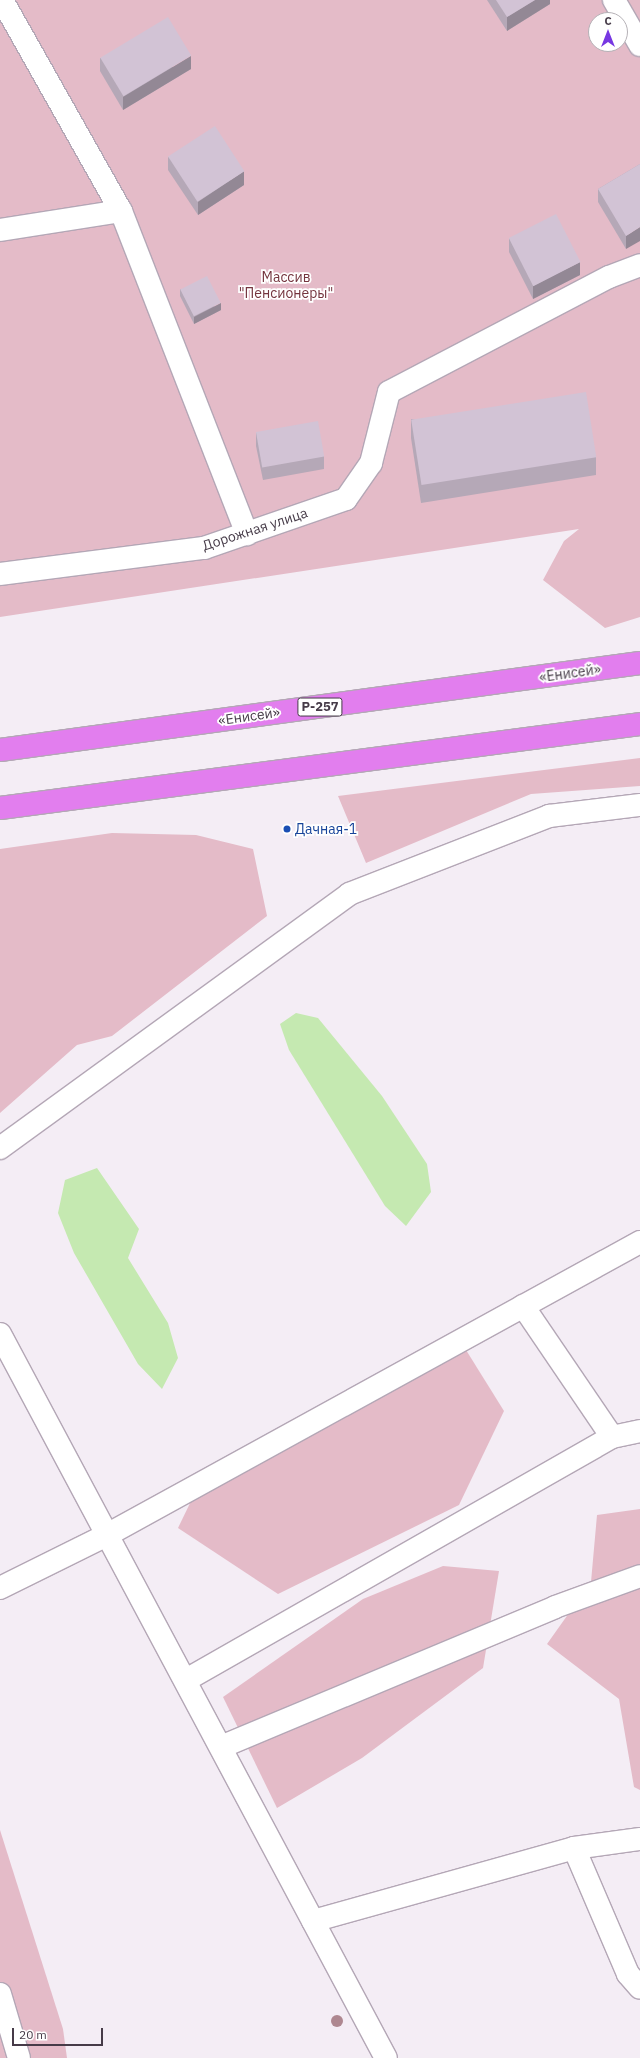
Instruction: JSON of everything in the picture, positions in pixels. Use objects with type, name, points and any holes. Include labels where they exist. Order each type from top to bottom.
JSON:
[{"type":"highway","name":"«Енисей»","points":[[0,750],[640,663]]},
{"type":"highway","points":[[0,808],[640,724]]},
{"type":"street","points":[[2,0],[121,212],[247,534]]},
{"type":"street","points":[[614,0],[640,45]]},
{"type":"street","points":[[0,230],[121,212]]},
{"type":"street","name":"Дорожная улица","points":[[0,574],[204,548],[346,499],[371,463],[389,392],[608,276],[640,265]]},
{"type":"street","points":[[0,1148],[349,894],[549,816],[640,805]]},
{"type":"street","points":[[0,1588],[107,1535],[640,1242]]},
{"type":"street","points":[[523,1306],[612,1437]]},
{"type":"street","points":[[0,1334],[186,1680],[386,2058]]},
{"type":"street","points":[[186,1680],[612,1437],[640,1431]]},
{"type":"street","points":[[221,1747],[555,1607],[640,1576]]},
{"type":"street","points":[[313,1921],[574,1848],[640,1839]]},
{"type":"street","points":[[574,1848],[628,1974],[640,1988]]},
{"type":"street","points":[[0,1994],[19,2058]]},
{"type":"green space","name":"Массив \"Пенсионеры\"","points":[[0,0],[640,0],[640,617],[605,628],[543,580],[564,541],[579,529],[0,617]]},
{"type":"green space","points":[[640,758],[640,786],[531,794],[366,863],[338,796]]},
{"type":"green space","points":[[112,833],[196,835],[253,849],[267,916],[112,1036],[77,1045],[0,1113],[0,849]]},
{"type":"green space","points":[[466,1350],[504,1411],[459,1505],[278,1594],[178,1528],[193,1497]]},
{"type":"green space","points":[[640,1509],[640,1790],[634,1787],[619,1699],[547,1644],[591,1582],[597,1515]]},
{"type":"green space","points":[[443,1566],[499,1571],[483,1668],[362,1758],[277,1808],[223,1697],[363,1599]]},
{"type":"green space","points":[[0,1830],[63,2029],[67,2058],[0,2058]]},
{"type":"shaded area","points":[[296,1013],[318,1018],[382,1096],[427,1164],[431,1192],[406,1226],[385,1206],[289,1050],[280,1024]]},
{"type":"shaded area","points":[[97,1168],[139,1229],[128,1258],[168,1323],[178,1358],[162,1389],[138,1364],[74,1253],[58,1213],[65,1180]]},
{"type":"building","points":[[496,0],[535,0],[507,17]]},
{"type":"building","points":[[168,17],[191,56],[123,96],[100,58]]},
{"type":"building","points":[[215,126],[244,171],[197,202],[168,156]]},
{"type":"building","points":[[640,164],[640,227],[626,236],[598,189]]},
{"type":"building","points":[[556,214],[581,262],[533,286],[509,238]]},
{"type":"building","points":[[207,276],[221,303],[194,316],[180,290]]},
{"type":"building","points":[[586,392],[596,457],[422,485],[411,420]]},
{"type":"building","points":[[318,421],[324,456],[262,467],[256,432]]},
{"type":"place","name":"Дачная-1","points":[[287,829]]}]
